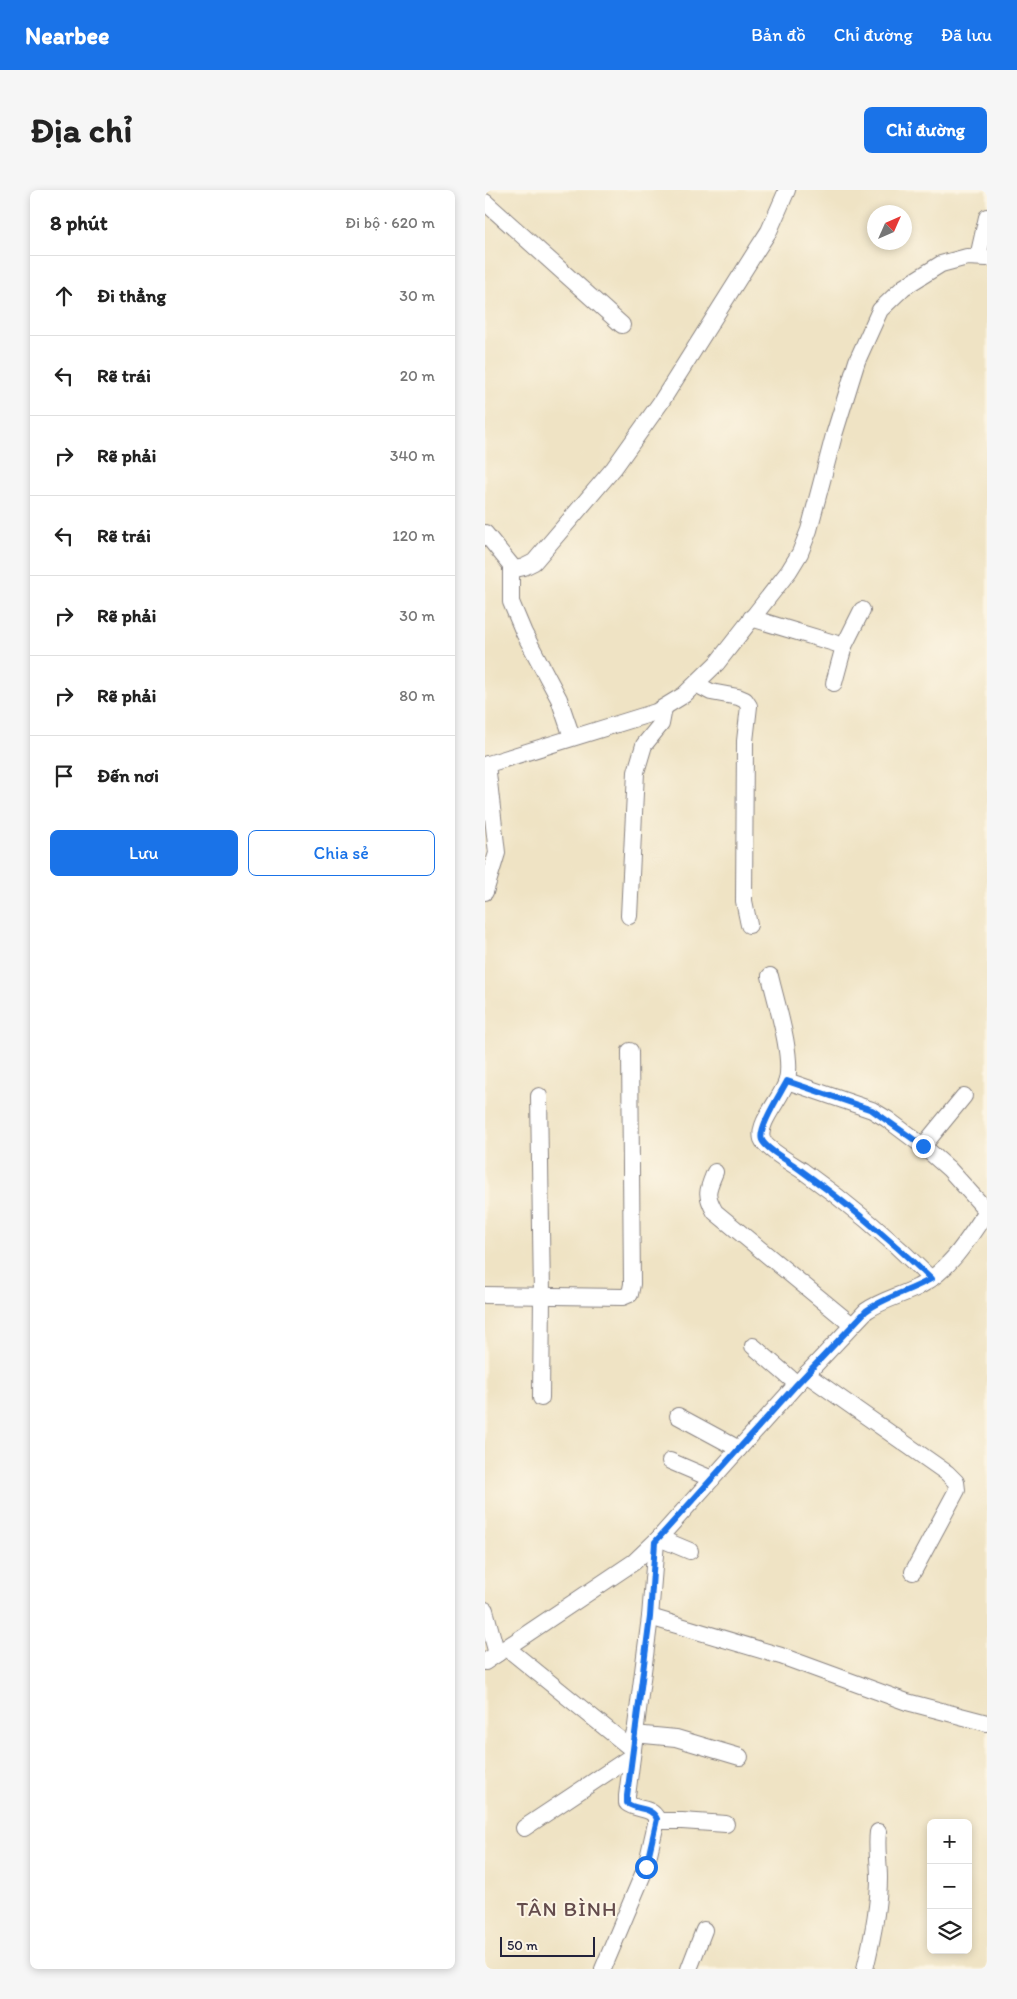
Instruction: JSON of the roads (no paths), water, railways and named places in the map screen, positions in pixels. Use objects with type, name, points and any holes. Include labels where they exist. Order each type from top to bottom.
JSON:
[{"type":"street","points":[[511,570],[525,567],[534,562],[614,468],[661,402],[769,231],[787,190]]},
{"type":"street","points":[[485,202],[622,325]]},
{"type":"street","points":[[485,892],[497,852],[486,764],[656,712],[684,696],[717,663],[789,571],[800,553],[809,530],[834,435],[857,361],[881,310],[904,287],[941,264],[959,258],[982,257],[987,217]]},
{"type":"street","points":[[485,533],[511,564],[511,602],[524,633],[559,699],[572,737]]},
{"type":"street","points":[[834,683],[843,646],[861,610]]},
{"type":"street","points":[[751,618],[843,646]]},
{"type":"street","points":[[696,684],[711,692],[738,697],[745,700],[749,706],[745,741],[744,901],[749,925]]},
{"type":"street","points":[[629,916],[636,772],[644,745],[661,724],[664,708]]},
{"type":"street","points":[[770,976],[785,1042],[788,1065],[787,1081],[761,1130],[762,1140],[768,1147],[807,1174],[873,1226],[931,1279]]},
{"type":"street","points":[[485,1295],[623,1297],[630,1294],[632,1274],[630,1051]]},
{"type":"street","points":[[496,1655],[623,1571],[657,1540],[852,1325],[877,1303],[931,1279],[945,1269],[956,1257],[987,1211],[949,1169],[923,1146],[872,1110],[787,1081]]},
{"type":"street","points":[[539,1096],[542,1295],[541,1398]]},
{"type":"street","points":[[923,1146],[964,1096]]},
{"type":"street","points":[[715,1172],[707,1190],[708,1199],[715,1212],[852,1325]]},
{"type":"street","points":[[753,1346],[947,1473],[956,1482],[957,1490],[913,1572]]},
{"type":"street","points":[[679,1416],[739,1449]]},
{"type":"street","points":[[670,1461],[712,1479]]},
{"type":"street","points":[[657,1540],[690,1551]]},
{"type":"street","points":[[603,1969],[646,1867],[656,1821],[654,1814],[649,1810],[631,1806],[627,1803],[650,1617],[657,1540]]},
{"type":"street","points":[[485,1610],[496,1655],[633,1747]]},
{"type":"street","points":[[650,1617],[781,1656],[907,1702],[987,1723]]},
{"type":"street","points":[[524,1828],[633,1747],[676,1738],[740,1757]]},
{"type":"street","points":[[656,1821],[726,1824]]},
{"type":"street","points":[[865,1969],[879,1879],[876,1843],[878,1832]]},
{"type":"street","points":[[689,1969],[705,1930]]},
{"type":"district","name":"TÂN BÌNH","points":[[567,1909]]}]
